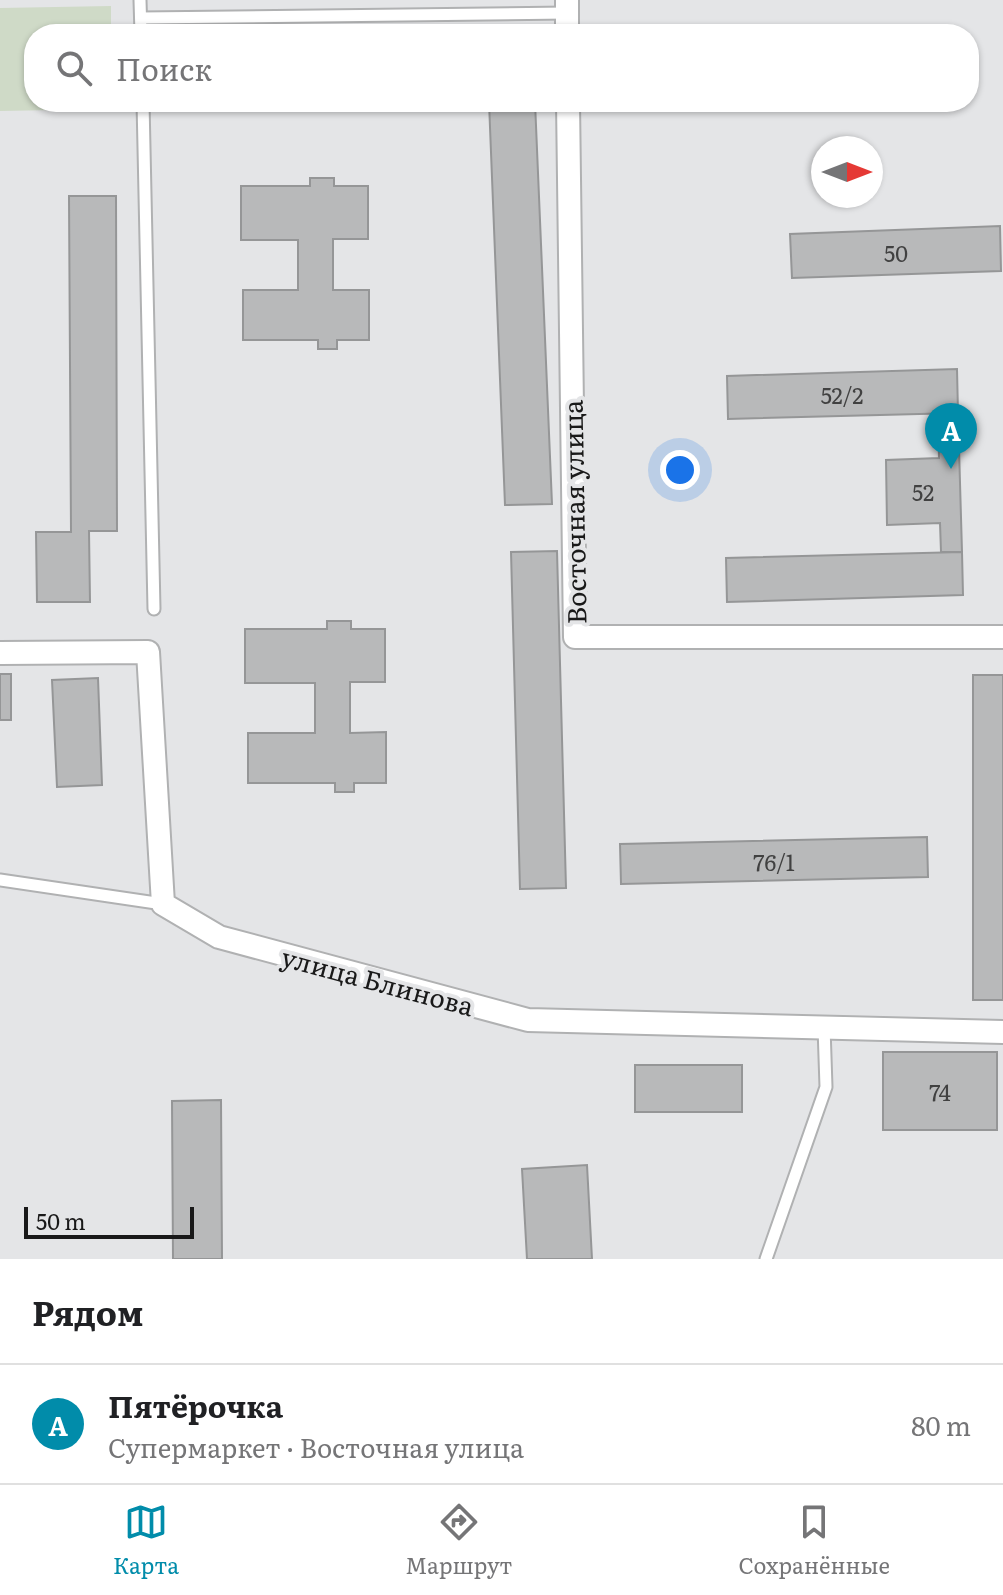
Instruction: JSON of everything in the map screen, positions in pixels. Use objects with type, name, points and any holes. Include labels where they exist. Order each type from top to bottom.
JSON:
[{"type":"street","name":"Восточная улица","points":[[568,112],[575,637],[1003,637]]},
{"type":"street","points":[[0,653],[148,652],[163,904]]},
{"type":"street","name":"улица Блинова","points":[[163,904],[219,937],[528,1020],[1003,1032]]},
{"type":"lane","points":[[140,0],[141,24]]},
{"type":"lane","points":[[141,18],[567,16]]},
{"type":"lane","points":[[143,112],[154,609]]},
{"type":"lane","points":[[0,880],[163,904]]},
{"type":"lane","points":[[766,1259],[826,1087],[824,1027]]},
{"type":"green space","points":[[111,6],[111,24],[24,24],[24,111],[0,111],[0,8]]},
{"type":"building","points":[[489,112],[535,112],[552,504],[505,505]]},
{"type":"building","points":[[310,178],[334,178],[334,186],[368,186],[368,239],[333,239],[333,290],[369,290],[369,340],[337,340],[337,349],[318,349],[318,340],[243,340],[243,290],[298,290],[298,240],[241,240],[241,186],[310,186]]},
{"type":"building","points":[[69,196],[116,196],[117,531],[89,531],[90,602],[37,602],[36,532],[71,532]]},
{"type":"building","points":[[1000,226],[1001,271],[792,278],[790,234]]},
{"type":"building","points":[[957,369],[958,413],[728,419],[727,376]]},
{"type":"building","points":[[938,413],[958,413],[962,552],[941,552],[940,523],[887,525],[886,460],[939,458]]},
{"type":"building","points":[[557,551],[566,888],[520,889],[511,552]]},
{"type":"building","points":[[962,552],[963,595],[727,602],[726,558]]},
{"type":"building","points":[[327,621],[351,621],[351,629],[385,629],[385,682],[350,682],[350,733],[386,732],[386,783],[354,783],[354,792],[335,792],[335,783],[248,783],[248,733],[315,733],[315,683],[245,683],[245,629],[327,629]]},
{"type":"building","points":[[0,674],[11,674],[11,720],[0,720]]},
{"type":"building","points":[[973,675],[1003,675],[1003,1000],[973,1000]]},
{"type":"building","points":[[98,678],[102,785],[57,787],[52,680]]},
{"type":"building","points":[[927,837],[928,877],[621,884],[620,844]]},
{"type":"building","points":[[883,1052],[997,1052],[997,1130],[883,1130]]},
{"type":"building","points":[[635,1065],[742,1065],[742,1112],[635,1112]]},
{"type":"building","points":[[221,1100],[222,1259],[173,1259],[172,1101]]},
{"type":"building","points":[[587,1165],[592,1259],[527,1259],[522,1169]]},
{"type":"place","name":"Пятёрочка","points":[[951,469]]}]
